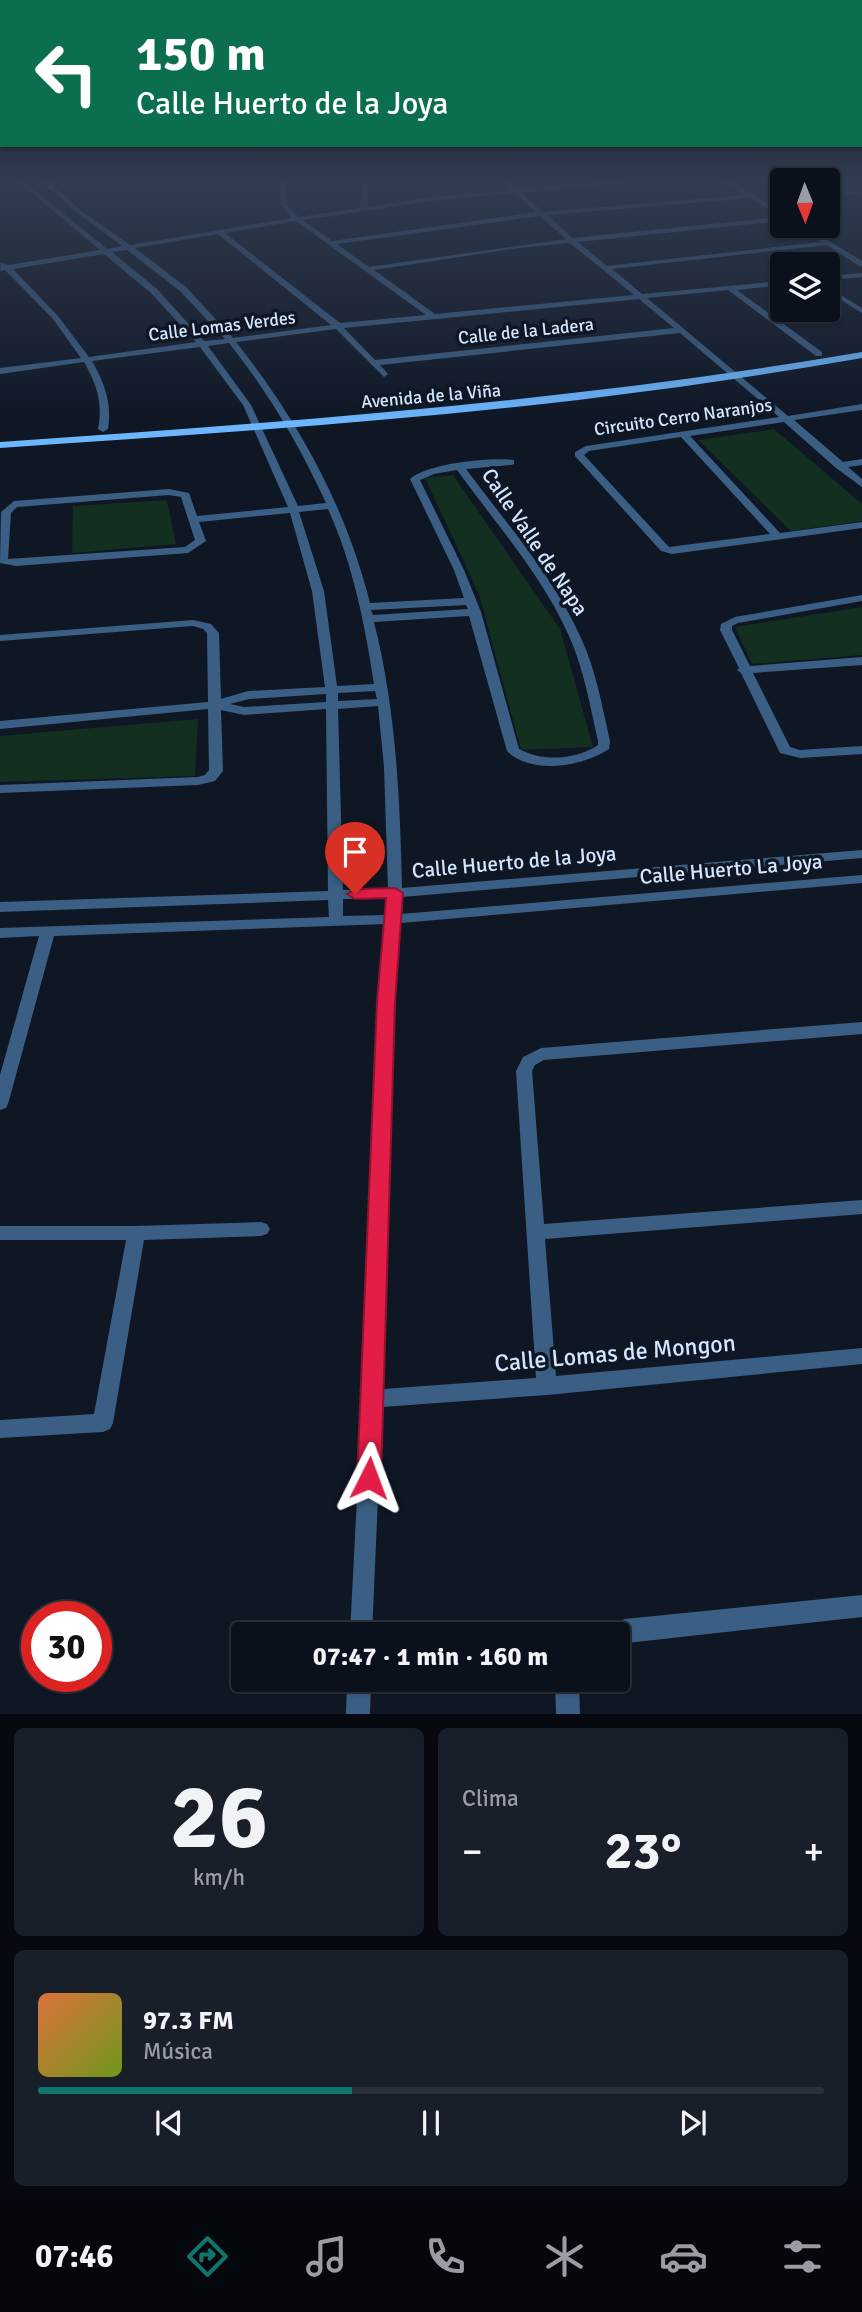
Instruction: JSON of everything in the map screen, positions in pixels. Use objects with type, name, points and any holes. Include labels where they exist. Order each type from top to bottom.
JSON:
[{"type":"street","points":[[2,266],[29,262]]},
{"type":"street","points":[[118,262],[154,291],[202,344],[237,390],[293,505],[318,591],[334,705],[336,920]]},
{"type":"street","points":[[148,262],[183,289],[230,340],[287,420],[329,502],[366,613],[384,702],[392,790],[395,893],[386,1002],[373,1399],[362,1622]]},
{"type":"street","points":[[257,262],[338,326],[384,374]]},
{"type":"street","points":[[358,262],[434,317]]},
{"type":"street","points":[[368,269],[409,262]]},
{"type":"street","points":[[598,262],[682,330],[862,484]]},
{"type":"street","points":[[605,268],[659,262]]},
{"type":"street","points":[[2,266],[50,308],[87,359],[108,411],[103,429]]},
{"type":"street","points":[[840,277],[862,275]]},
{"type":"street","name":"Calle Lomas Verdes","points":[[0,371],[338,326],[770,284]]},
{"type":"street","points":[[730,288],[819,354]]},
{"type":"street","points":[[840,297],[862,311]]},
{"type":"street","name":"Calle de la Ladera","points":[[373,363],[682,330]]},
{"type":"street","name":"Avenida de la Viña","points":[[732,372],[862,346]]},
{"type":"street","name":"Avenida de la Viña","points":[[0,445],[538,401],[862,355]]},
{"type":"street","name":"Circuito Cerro Naranjos","points":[[862,407],[586,449],[578,454],[666,549],[681,550],[862,525]]},
{"type":"street","name":"Avenida de la Viña","points":[[0,436],[254,423]]},
{"type":"street","points":[[683,434],[778,537]]},
{"type":"street","name":"Calle Valle de Napa","points":[[461,468],[564,615],[576,638],[589,678],[604,746],[585,756],[551,761],[519,756],[513,751],[473,607],[459,570],[415,479],[422,473],[461,468],[511,462]]},
{"type":"street","points":[[839,466],[862,462]]},
{"type":"street","points":[[169,492],[185,495],[193,515],[201,541],[188,550],[16,563],[3,561],[6,512],[14,504],[169,492]]},
{"type":"street","points":[[193,515],[329,502]]},
{"type":"street","points":[[862,598],[734,620],[727,624],[726,630],[743,670],[785,750],[800,754],[862,750]]},
{"type":"street","points":[[366,613],[473,607]]},
{"type":"street","points":[[0,638],[200,624],[213,633],[216,771],[211,778],[198,781],[0,789]]},
{"type":"street","points":[[743,670],[862,661]]},
{"type":"street","points":[[0,725],[215,705],[248,695],[381,687]]},
{"type":"street","points":[[215,705],[244,711],[384,702]]},
{"type":"street","name":"Calle Huerto de la Joya","points":[[0,907],[395,893],[862,854]]},
{"type":"street","name":"Calle Huerto La Joya","points":[[0,933],[394,919],[862,879]]},
{"type":"street","points":[[0,1104],[4,1076],[48,932]]},
{"type":"street","points":[[547,1386],[525,1066],[533,1057],[541,1054],[862,1028]]},
{"type":"street","points":[[536,1232],[862,1207]]},
{"type":"street","points":[[0,1233],[261,1229]]},
{"type":"street","points":[[0,1429],[103,1423],[136,1233]]},
{"type":"street","name":"Calle Lomas de Mongon","points":[[373,1399],[547,1386],[862,1356]]},
{"type":"street","points":[[630,1629],[862,1606]]},
{"type":"street","points":[[358,1713],[359,1692]]},
{"type":"street","points":[[567,1692],[568,1713]]},
{"type":"green space","points":[[774,429],[862,504],[862,521],[791,531],[698,440]]},
{"type":"green space","points":[[453,475],[560,629],[593,747],[521,750],[479,594],[425,478]]},
{"type":"green space","points":[[167,500],[176,544],[72,553],[73,506]]},
{"type":"green space","points":[[862,607],[862,655],[752,664],[735,627]]},
{"type":"green space","points":[[198,719],[195,776],[0,782],[0,736]]},
{"type":"route","points":[[355,894],[395,893],[386,1002],[369,1478]]}]
